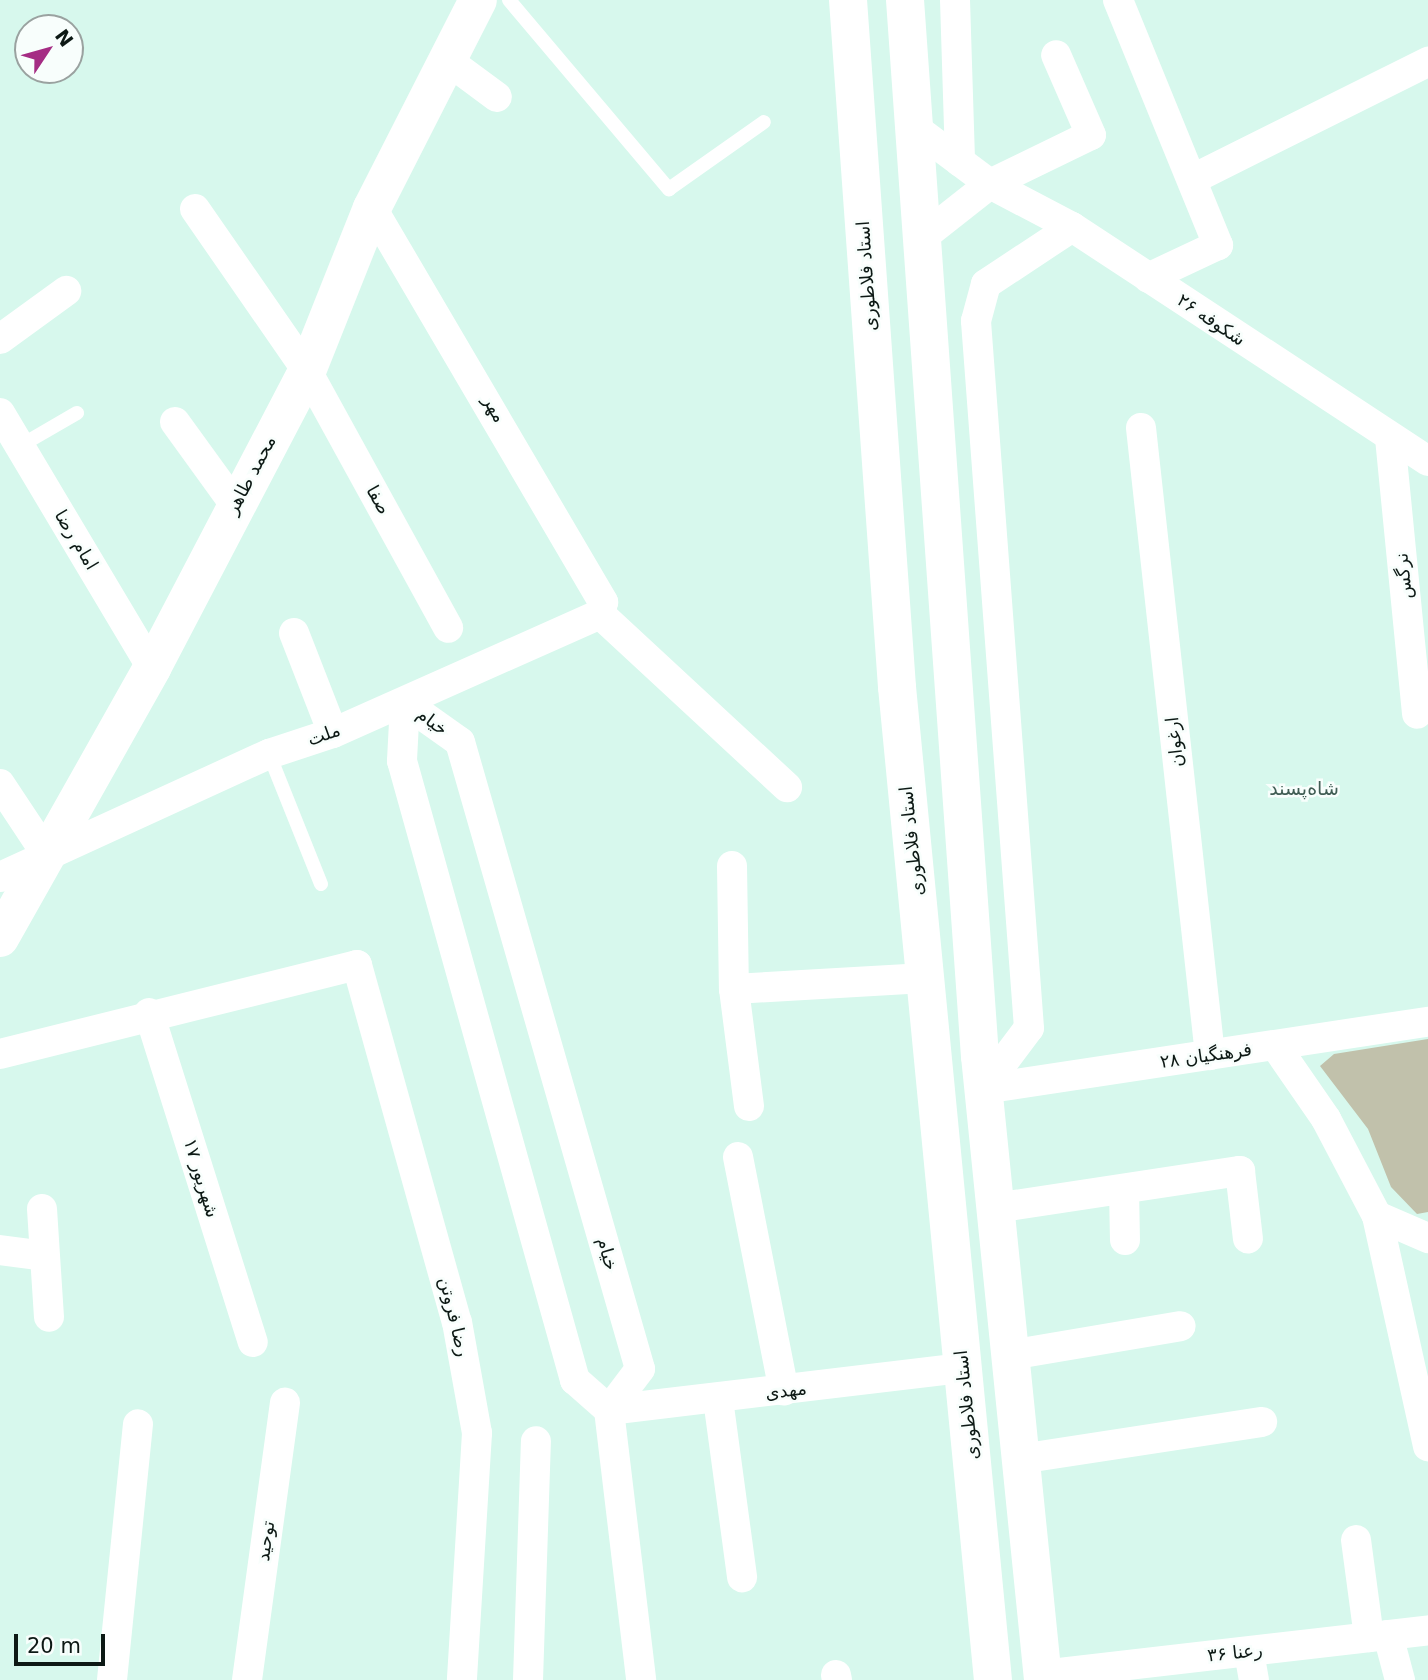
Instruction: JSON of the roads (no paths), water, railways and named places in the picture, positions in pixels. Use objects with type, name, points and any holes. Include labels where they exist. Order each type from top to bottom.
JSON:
[{"type":"main road","name":"محمد طاهر","points":[[0,938],[152,668],[234,505],[307,371],[372,208],[478,0]]},
{"type":"main road","name":"استاد فلاطوری","points":[[848,0],[919,918],[993,1680]]},
{"type":"main road","points":[[905,0],[984,1088],[1043,1678]]},
{"type":"main road","points":[[919,918],[971,916]]},
{"type":"street","points":[[955,0],[960,162]]},
{"type":"street","points":[[1118,0],[1218,245],[1148,278]]},
{"type":"street","points":[[924,236],[990,184],[1091,135],[1056,55]]},
{"type":"street","points":[[447,60],[497,97]]},
{"type":"street","points":[[1193,179],[1428,62]]},
{"type":"street","name":"شکوفه ۲۶","points":[[915,128],[990,184],[1072,227],[1428,461]]},
{"type":"street","name":"مهر","points":[[372,208],[597,591],[600,614]]},
{"type":"street","name":"صفا","points":[[195,209],[307,371],[448,628]]},
{"type":"street","points":[[984,1088],[1029,1028],[976,321],[986,284],[1072,227]]},
{"type":"street","points":[[0,339],[66,291]]},
{"type":"street","name":"امام رضا","points":[[0,413],[152,668]]},
{"type":"street","points":[[175,422],[234,505]]},
{"type":"street","name":"ارغوان","points":[[1141,428],[1210,1055]]},
{"type":"street","name":"نرگس","points":[[1390,438],[1417,714]]},
{"type":"street","points":[[600,614],[787,787]]},
{"type":"street","name":"ملت","points":[[0,877],[269,754],[333,733],[405,703],[600,614]]},
{"type":"street","points":[[293,633],[333,733]]},
{"type":"street","name":"خیام","points":[[405,703],[460,742],[464,755],[640,1369],[609,1410],[575,1380],[402,761],[405,703]]},
{"type":"street","points":[[0,784],[47,855]]},
{"type":"street","points":[[732,866],[734,989],[749,1106]]},
{"type":"street","name":"رضا فروتن","points":[[149,1013],[357,965],[457,1322],[477,1433],[461,1680]]},
{"type":"street","points":[[734,989],[925,978]]},
{"type":"street","points":[[0,1054],[149,1013]]},
{"type":"street","name":"۱۷ شهریور","points":[[149,1013],[253,1342]]},
{"type":"street","name":"فرهنگیان ۲۸","points":[[984,1088],[1428,1022]]},
{"type":"street","points":[[1275,1045],[1326,1119],[1377,1216],[1428,1446]]},
{"type":"street","points":[[738,1157],[784,1391]]},
{"type":"street","points":[[995,1208],[1240,1171],[1248,1239]]},
{"type":"street","points":[[1124,1189],[1125,1240]]},
{"type":"street","points":[[42,1209],[50,1317]]},
{"type":"street","points":[[1377,1216],[1428,1238]]},
{"type":"street","points":[[0,1250],[45,1256]]},
{"type":"street","points":[[1010,1355],[1181,1326]]},
{"type":"street","name":"مهدی","points":[[609,1410],[963,1368]]},
{"type":"street","points":[[718,1399],[742,1577]]},
{"type":"street","name":"توحید","points":[[247,1680],[285,1403]]},
{"type":"street","points":[[609,1410],[641,1680]]},
{"type":"street","points":[[1020,1459],[1262,1422]]},
{"type":"street","points":[[112,1680],[138,1424]]},
{"type":"street","points":[[528,1680],[536,1441]]},
{"type":"street","points":[[1356,1540],[1378,1636],[1400,1680]]},
{"type":"street","name":"رعنا ۳۶","points":[[1043,1678],[1252,1666],[1378,1636],[1428,1630]]},
{"type":"lane","points":[[509,0],[669,189],[764,122]]},
{"type":"lane","points":[[20,446],[77,413]]},
{"type":"lane","points":[[269,754],[321,884]]},
{"type":"district","name":"شاه‌پسند","points":[[1304,789]]}]
